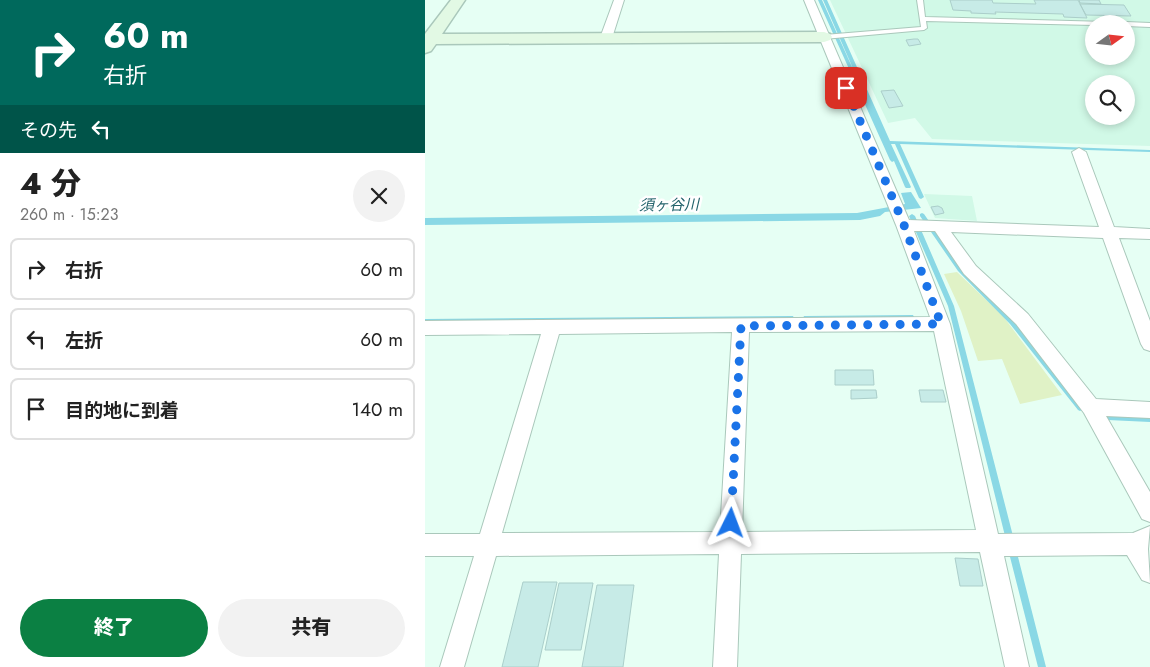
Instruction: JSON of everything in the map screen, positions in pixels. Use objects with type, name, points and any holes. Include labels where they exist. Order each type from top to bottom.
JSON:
[{"type":"street","points":[[427,42],[458,0]]},
{"type":"street","points":[[606,38],[619,0]]},
{"type":"street","points":[[809,0],[902,216],[941,324],[1017,667]]},
{"type":"street","points":[[427,42],[606,38],[826,37]]},
{"type":"street","points":[[1079,152],[1150,344]]},
{"type":"street","points":[[902,216],[938,226],[1150,234]]},
{"type":"street","points":[[938,226],[970,270],[1022,319],[1091,407],[1150,512]]},
{"type":"street","points":[[425,328],[941,324]]},
{"type":"street","points":[[725,667],[741,326]]},
{"type":"street","points":[[452,667],[552,327]]},
{"type":"street","points":[[1091,407],[1150,410]]},
{"type":"street","points":[[425,545],[989,543],[1141,540],[1150,572]]},
{"type":"lane","points":[[826,37],[924,28],[920,0]]},
{"type":"lane","points":[[923,19],[1085,23]]},
{"type":"lane","points":[[1135,24],[1150,25]]},
{"type":"shaded area","points":[[830,0],[1150,0],[1150,146],[932,139],[915,118],[888,123]]},
{"type":"shaded area","points":[[924,194],[972,196],[977,221],[935,218]]},
{"type":"shaded area","points":[[957,272],[1003,316],[1062,395],[1020,404],[1002,359],[978,361],[961,311],[944,274]]},
{"type":"water","points":[[911,192],[921,208],[885,212],[880,216],[860,220],[425,225],[425,218],[857,213],[905,204],[901,193]]},
{"type":"building","points":[[950,0],[992,0],[993,3],[1036,4],[1034,0],[1078,0],[1086,15],[1085,18],[1064,17],[1063,14],[995,12],[996,14],[953,10]]},
{"type":"building","points":[[1079,0],[1099,0],[1101,4],[1080,3]]},
{"type":"building","points":[[1080,4],[1124,5],[1130,15],[1086,15]]},
{"type":"building","points":[[918,39],[921,44],[909,46],[906,40]]},
{"type":"building","points":[[894,90],[903,106],[889,108],[881,91]]},
{"type":"building","points":[[938,206],[942,208],[944,213],[935,215],[931,207]]},
{"type":"building","points":[[835,370],[873,370],[874,385],[835,385]]},
{"type":"building","points":[[851,390],[876,390],[877,398],[851,399]]},
{"type":"building","points":[[919,390],[943,390],[946,402],[921,402]]},
{"type":"building","points":[[955,558],[978,559],[983,586],[960,586]]},
{"type":"building","points":[[523,582],[557,582],[538,667],[502,667]]},
{"type":"building","points":[[559,583],[593,583],[581,650],[545,650]]},
{"type":"building","points":[[597,585],[634,585],[623,667],[582,667]]},
{"type":"waterway","points":[[820,0],[892,160]]},
{"type":"waterway","points":[[825,0],[908,187]]},
{"type":"waterway","points":[[889,142],[897,142]]},
{"type":"waterway","points":[[897,142],[1150,151]]},
{"type":"waterway","points":[[897,142],[921,197]]},
{"type":"waterway","points":[[922,215],[960,270],[1012,322],[1080,408]]},
{"type":"waterway","points":[[912,216],[951,306],[1009,536]]},
{"type":"waterway","points":[[806,318],[911,317]]},
{"type":"waterway","points":[[425,321],[791,318]]},
{"type":"waterway","points":[[1108,417],[1150,419]]},
{"type":"waterway","points":[[1013,553],[1042,667]]},
{"type":"route","points":[[731,523],[741,326],[941,324],[904,225],[846,88]]},
{"type":"water label","name":"須ヶ谷川","points":[[669,205]]}]
